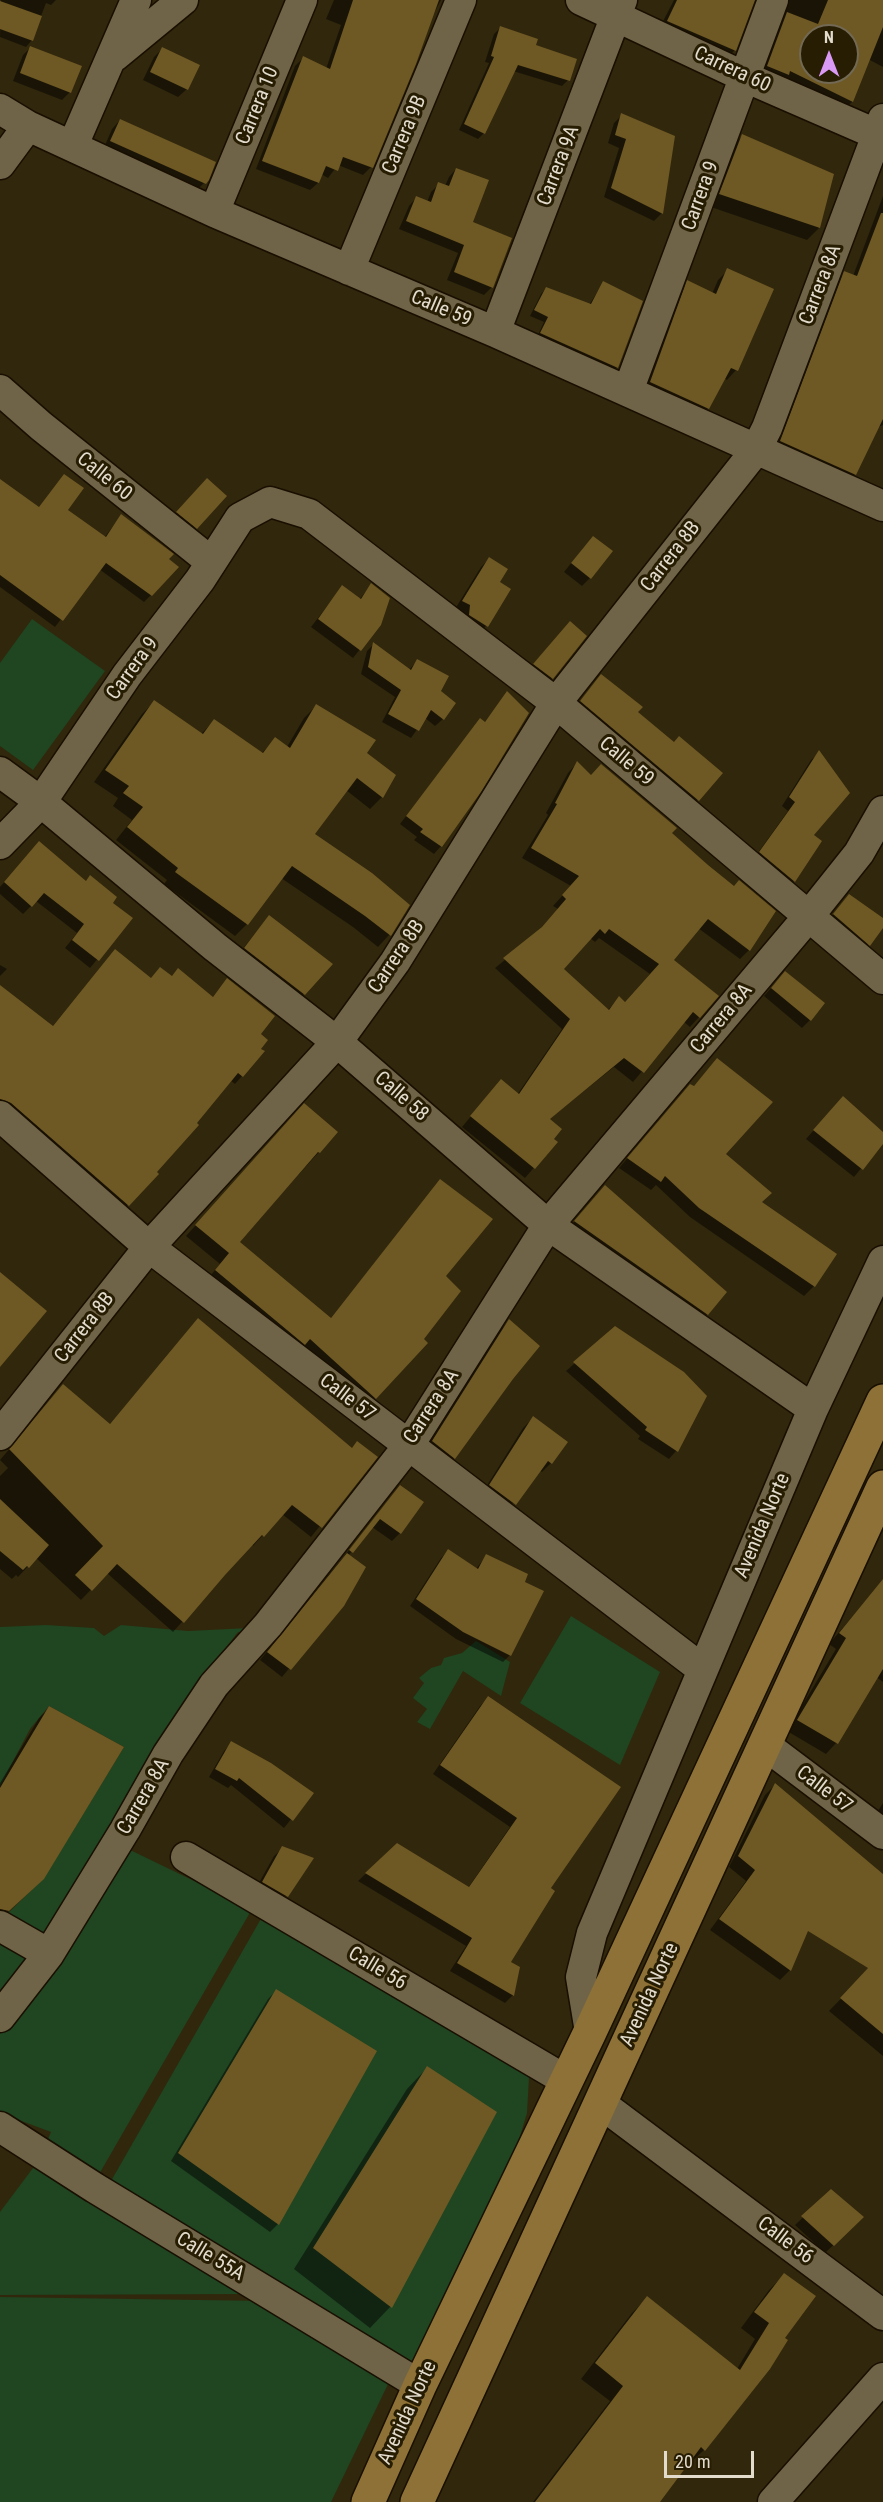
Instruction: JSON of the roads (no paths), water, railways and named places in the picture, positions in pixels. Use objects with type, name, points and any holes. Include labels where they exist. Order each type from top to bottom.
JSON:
[{"type":"main road","name":"Avenida Norte","points":[[368,2502],[420,2385],[567,2081],[883,1401]]},
{"type":"main road","name":"Avenida Norte","points":[[417,2502],[883,1489]]},
{"type":"street","points":[[74,145],[136,0]]},
{"type":"street","points":[[111,60],[183,0]]},
{"type":"street","name":"Carrera 10","points":[[214,212],[302,0]]},
{"type":"street","name":"Carrera 9B","points":[[349,270],[461,0]]},
{"type":"street","name":"Carrera 60","points":[[581,0],[620,8],[745,77],[881,130]]},
{"type":"street","name":"Carrera 9","points":[[628,391],[773,0]]},
{"type":"street","name":"Carrera 9A","points":[[495,332],[620,8]]},
{"type":"street","name":"Calle 59","points":[[0,110],[28,126],[74,145],[214,212],[495,332],[883,506]]},
{"type":"street","points":[[0,164],[28,126]]},
{"type":"street","name":"Carrera 8A","points":[[756,450],[767,428],[881,130]]},
{"type":"street","name":"Calle 60","points":[[0,390],[41,426],[210,561]]},
{"type":"street","name":"Carrera 8B","points":[[0,1435],[149,1247],[337,1042],[395,962],[556,702],[756,450]]},
{"type":"street","name":"Calle 59","points":[[270,502],[309,514],[556,702],[883,979]]},
{"type":"street","name":"Carrera 9","points":[[0,844],[41,802],[127,675],[200,579],[240,518],[270,502]]},
{"type":"street","name":"Calle 58","points":[[0,772],[41,802],[215,947],[337,1042],[548,1225],[813,1409]]},
{"type":"street","name":"Carrera 8A","points":[[0,2017],[49,1954],[125,1830],[168,1754],[214,1685],[268,1625],[409,1445],[548,1225],[808,917],[859,853],[883,811]]},
{"type":"street","name":"Calle 57","points":[[0,1116],[149,1247],[702,1669]]},
{"type":"street","name":"Avenida Norte","points":[[590,2032],[581,1977],[592,1934],[813,1409],[883,1261]]},
{"type":"street","name":"Calle 57","points":[[765,1745],[883,1834]]},
{"type":"street","name":"Calle 56","points":[[186,1857],[567,2081]]},
{"type":"street","points":[[0,1926],[49,1954]]},
{"type":"street","name":"Calle 56","points":[[600,2103],[883,2315]]},
{"type":"street","name":"Calle 55A","points":[[0,2127],[105,2194],[420,2385]]},
{"type":"street","points":[[773,2502],[883,2378]]}]
